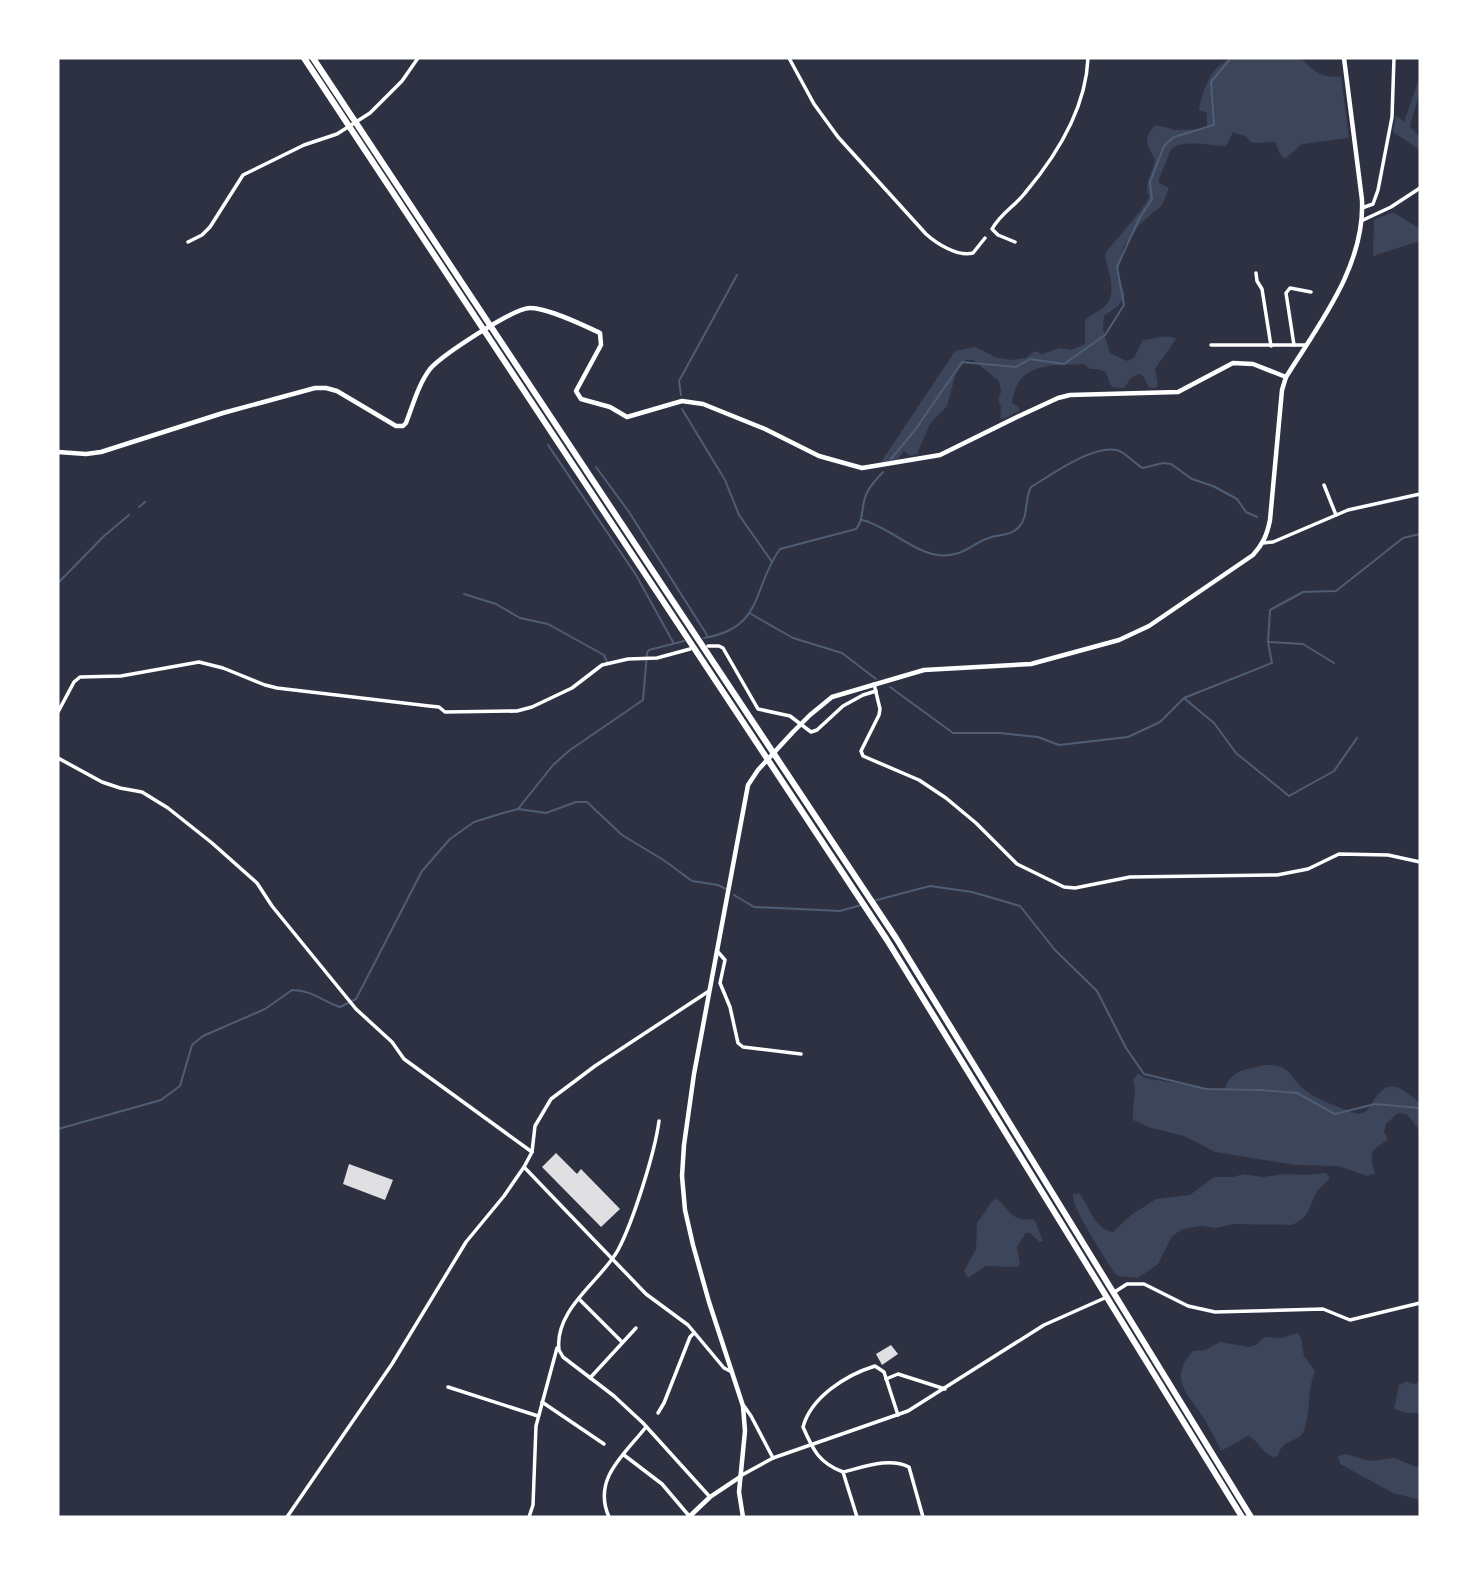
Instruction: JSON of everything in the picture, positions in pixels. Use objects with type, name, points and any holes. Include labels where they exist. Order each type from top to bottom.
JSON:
[{"type":"highway","points":[[303,58],[887,940],[1242,1517]]},
{"type":"highway","points":[[313,58],[888,927],[1251,1517]]},
{"type":"main road","points":[[743,1517],[739,1500],[745,1431],[743,1406],[693,1245],[685,1210],[682,1176],[691,1097],[745,792],[758,770],[810,715],[832,697],[924,670],[1031,664],[1135,634],[1253,555],[1263,543],[1270,520],[1280,405],[1286,377],[1334,297],[1353,258],[1361,220],[1362,208],[1345,58]]},
{"type":"main road","points":[[58,452],[101,452],[230,411],[315,388],[337,391],[396,426],[403,426],[436,363],[505,317],[519,310],[535,308],[600,333],[601,345],[576,391],[581,399],[610,407],[627,417],[682,401],[703,404],[765,429],[823,458],[862,467],[917,461],[940,455],[1058,398],[1178,392],[1233,363],[1253,364],[1286,377]]},
{"type":"main road","points":[[689,1517],[710,1497],[740,1476]]},
{"type":"street","points":[[188,242],[202,235],[209,227],[238,181],[248,171],[304,145],[337,134],[370,113],[402,81],[418,58]]},
{"type":"street","points":[[789,58],[813,103],[838,137],[926,234],[943,246],[964,255],[973,253],[985,237]]},
{"type":"street","points":[[1015,242],[998,235],[992,229],[1025,193],[1064,140],[1087,71],[1088,58]]},
{"type":"street","points":[[1362,208],[1373,204],[1383,167],[1392,117],[1394,58]]},
{"type":"street","points":[[1361,220],[1420,188]]},
{"type":"street","points":[[1256,273],[1262,289],[1271,346]]},
{"type":"street","points":[[1294,345],[1286,293],[1290,288],[1311,292]]},
{"type":"street","points":[[1211,345],[1306,345]]},
{"type":"street","points":[[1324,485],[1336,515]]},
{"type":"street","points":[[1263,543],[1273,542],[1336,515],[1389,499],[1420,494]]},
{"type":"street","points":[[708,646],[723,648],[758,709],[790,716],[811,732],[817,730],[849,702],[876,691]]},
{"type":"street","points":[[58,712],[74,682],[80,677],[121,676],[199,662],[223,668],[265,685],[285,689],[429,705],[439,707],[445,712],[517,711],[533,707],[572,688],[602,665],[628,659],[652,659],[690,649]]},
{"type":"street","points":[[874,684],[879,715],[861,751],[863,756],[919,779],[976,823],[1017,864],[1064,887],[1075,888],[1130,877],[1277,875],[1308,869],[1339,854],[1388,855],[1420,862]]},
{"type":"street","points":[[58,758],[102,782],[142,792],[168,808],[212,843],[257,883],[272,906],[356,1009],[392,1042],[404,1059],[532,1152]]},
{"type":"street","points":[[718,952],[725,960],[720,983],[730,1007],[738,1043],[743,1047],[801,1054]]},
{"type":"street","points":[[287,1517],[392,1364],[466,1242],[524,1167],[532,1152],[538,1118],[559,1091],[711,990]]},
{"type":"street","points":[[529,1517],[533,1505],[538,1416],[564,1325],[578,1299],[612,1258],[625,1232],[658,1133],[659,1121]]},
{"type":"street","points":[[524,1167],[646,1294],[694,1333],[724,1368],[730,1371]]},
{"type":"street","points":[[740,1476],[773,1458],[917,1407],[1044,1325],[1098,1302],[1127,1284],[1144,1284],[1188,1306],[1215,1312],[1322,1309],[1350,1320],[1420,1303]]},
{"type":"street","points":[[578,1299],[622,1342]]},
{"type":"street","points":[[590,1378],[636,1328]]},
{"type":"street","points":[[658,1413],[694,1333]]},
{"type":"street","points":[[558,1344],[563,1357],[620,1401],[710,1497]]},
{"type":"street","points":[[898,1415],[884,1372],[875,1366],[863,1370],[813,1403],[803,1427],[812,1445],[828,1466],[844,1472],[877,1463],[903,1464],[909,1467],[923,1517]]},
{"type":"street","points":[[886,1379],[898,1374],[945,1389]]},
{"type":"street","points":[[448,1387],[538,1416]]},
{"type":"street","points":[[542,1402],[604,1444]]},
{"type":"street","points":[[743,1406],[773,1458]]},
{"type":"street","points":[[609,1517],[605,1506],[605,1483],[646,1427]]},
{"type":"street","points":[[624,1455],[662,1484],[689,1517]]},
{"type":"street","points":[[844,1472],[857,1517]]},
{"type":"shaded area","points":[[1228,58],[1301,58],[1319,73],[1341,76],[1349,138],[1302,144],[1285,159],[1275,142],[1252,143],[1245,136],[1233,132],[1226,146],[1183,144],[1171,149],[1159,179],[1159,183],[1169,188],[1162,205],[1140,224],[1123,248],[1117,276],[1125,294],[1118,306],[1104,316],[1103,329],[1110,353],[1127,361],[1134,358],[1143,340],[1164,337],[1176,339],[1155,369],[1158,385],[1156,388],[1149,388],[1144,377],[1139,374],[1131,378],[1124,388],[1112,387],[1106,372],[1090,369],[1084,364],[1038,368],[1021,379],[1015,389],[1012,403],[1019,407],[1019,411],[1004,419],[1000,418],[999,381],[973,360],[966,360],[956,373],[947,406],[930,424],[917,454],[910,456],[904,451],[896,461],[881,462],[955,351],[975,347],[995,357],[1011,360],[1026,358],[1035,351],[1042,354],[1059,348],[1071,350],[1085,344],[1085,320],[1104,307],[1111,295],[1105,254],[1149,197],[1147,184],[1155,160],[1147,142],[1151,130],[1156,125],[1176,130],[1207,129],[1207,113],[1199,110],[1203,94],[1212,74]]},
{"type":"shaded area","points":[[1420,76],[1420,91],[1410,126],[1420,138],[1420,150],[1393,132],[1396,115],[1404,122]]},
{"type":"shaded area","points":[[1393,212],[1420,229],[1420,241],[1373,256],[1374,220]]},
{"type":"shaded area","points":[[1266,1065],[1281,1067],[1311,1094],[1359,1114],[1367,1111],[1384,1089],[1390,1086],[1402,1090],[1420,1103],[1420,1131],[1407,1114],[1398,1113],[1386,1124],[1384,1132],[1388,1140],[1372,1153],[1375,1173],[1367,1176],[1338,1166],[1296,1165],[1215,1152],[1184,1136],[1148,1127],[1133,1120],[1133,1080],[1138,1073],[1145,1078],[1220,1090],[1226,1087],[1228,1081],[1237,1073]]},
{"type":"shaded area","points":[[1326,1173],[1330,1178],[1318,1190],[1306,1215],[1298,1222],[1292,1225],[1234,1224],[1216,1228],[1201,1226],[1183,1229],[1172,1236],[1158,1264],[1138,1278],[1114,1273],[1077,1210],[1073,1194],[1079,1193],[1096,1221],[1106,1230],[1113,1232],[1131,1215],[1156,1199],[1190,1195],[1214,1177]]},
{"type":"shaded area","points":[[997,1199],[1016,1217],[1035,1221],[1043,1241],[1039,1242],[1030,1233],[1026,1233],[1017,1247],[1020,1264],[1017,1267],[986,1266],[968,1278],[964,1271],[976,1249],[977,1223],[993,1200]]},
{"type":"shaded area","points":[[1298,1333],[1304,1356],[1315,1371],[1302,1435],[1283,1446],[1278,1456],[1273,1457],[1248,1436],[1221,1451],[1183,1387],[1181,1379],[1185,1361],[1193,1351],[1205,1350],[1220,1342],[1249,1347],[1256,1345],[1264,1337],[1281,1338]]},
{"type":"shaded area","points":[[1406,1381],[1414,1384],[1420,1382],[1420,1413],[1406,1413],[1394,1409],[1399,1385]]},
{"type":"shaded area","points":[[1346,1454],[1370,1461],[1394,1458],[1416,1467],[1420,1466],[1420,1500],[1393,1493],[1340,1464],[1338,1456]]},
{"type":"building","points":[[556,1153],[577,1174],[581,1169],[620,1209],[601,1227],[542,1167]]},
{"type":"building","points":[[349,1164],[393,1180],[385,1200],[343,1184]]},
{"type":"building","points":[[891,1345],[898,1354],[882,1365],[876,1354]]},
{"type":"waterway","points":[[891,459],[915,430],[962,362],[1016,367],[1030,359],[1064,364],[1105,335],[1124,305],[1117,267],[1139,219],[1152,199],[1150,182],[1164,146],[1174,137],[1214,125],[1211,82],[1231,58]]},
{"type":"waterway","points":[[681,395],[679,381],[737,275]]},
{"type":"waterway","points":[[682,409],[725,480],[739,515],[772,562]]},
{"type":"waterway","points":[[548,445],[636,575],[673,642]]},
{"type":"waterway","points":[[862,520],[930,553],[959,553],[985,539],[1016,530],[1024,518],[1031,487],[1072,462],[1106,450],[1119,451],[1143,468],[1163,463],[1171,464],[1192,479],[1213,486],[1237,499],[1246,512],[1257,517]]},
{"type":"waterway","points":[[596,467],[629,512],[707,635]]},
{"type":"waterway","points":[[704,638],[724,633],[738,625],[747,615],[780,549],[856,529],[867,492],[883,472]]},
{"type":"waterway","points":[[139,507],[145,502]]},
{"type":"waterway","points":[[58,583],[104,536],[129,515]]},
{"type":"waterway","points":[[890,687],[953,733],[1000,733],[1038,737],[1059,745],[1128,737],[1160,722],[1184,698],[1272,663],[1268,642],[1270,610],[1303,592],[1336,591],[1403,538],[1420,534]]},
{"type":"waterway","points":[[464,594],[496,604],[520,618],[548,624],[604,655],[607,662]]},
{"type":"waterway","points":[[751,614],[793,638],[842,653],[876,679]]},
{"type":"waterway","points":[[518,809],[553,765],[570,750],[643,700],[649,650],[684,641]]},
{"type":"waterway","points":[[1269,642],[1303,644],[1334,663]]},
{"type":"waterway","points":[[1185,699],[1214,723],[1236,753],[1289,796],[1334,771],[1357,738]]},
{"type":"waterway","points":[[58,1129],[161,1100],[180,1086],[192,1045],[203,1036],[265,1009],[292,990],[311,994],[340,1007],[356,999],[422,871],[450,839],[474,822],[518,809],[546,813],[576,802],[587,802],[622,835],[692,881],[726,889]]},
{"type":"waterway","points":[[873,901],[930,886],[972,892],[1020,906],[1055,950],[1097,991],[1126,1048],[1144,1074],[1206,1089],[1297,1093],[1335,1114],[1375,1104],[1420,1108]]},
{"type":"waterway","points":[[734,895],[754,907],[840,911],[861,905]]}]
